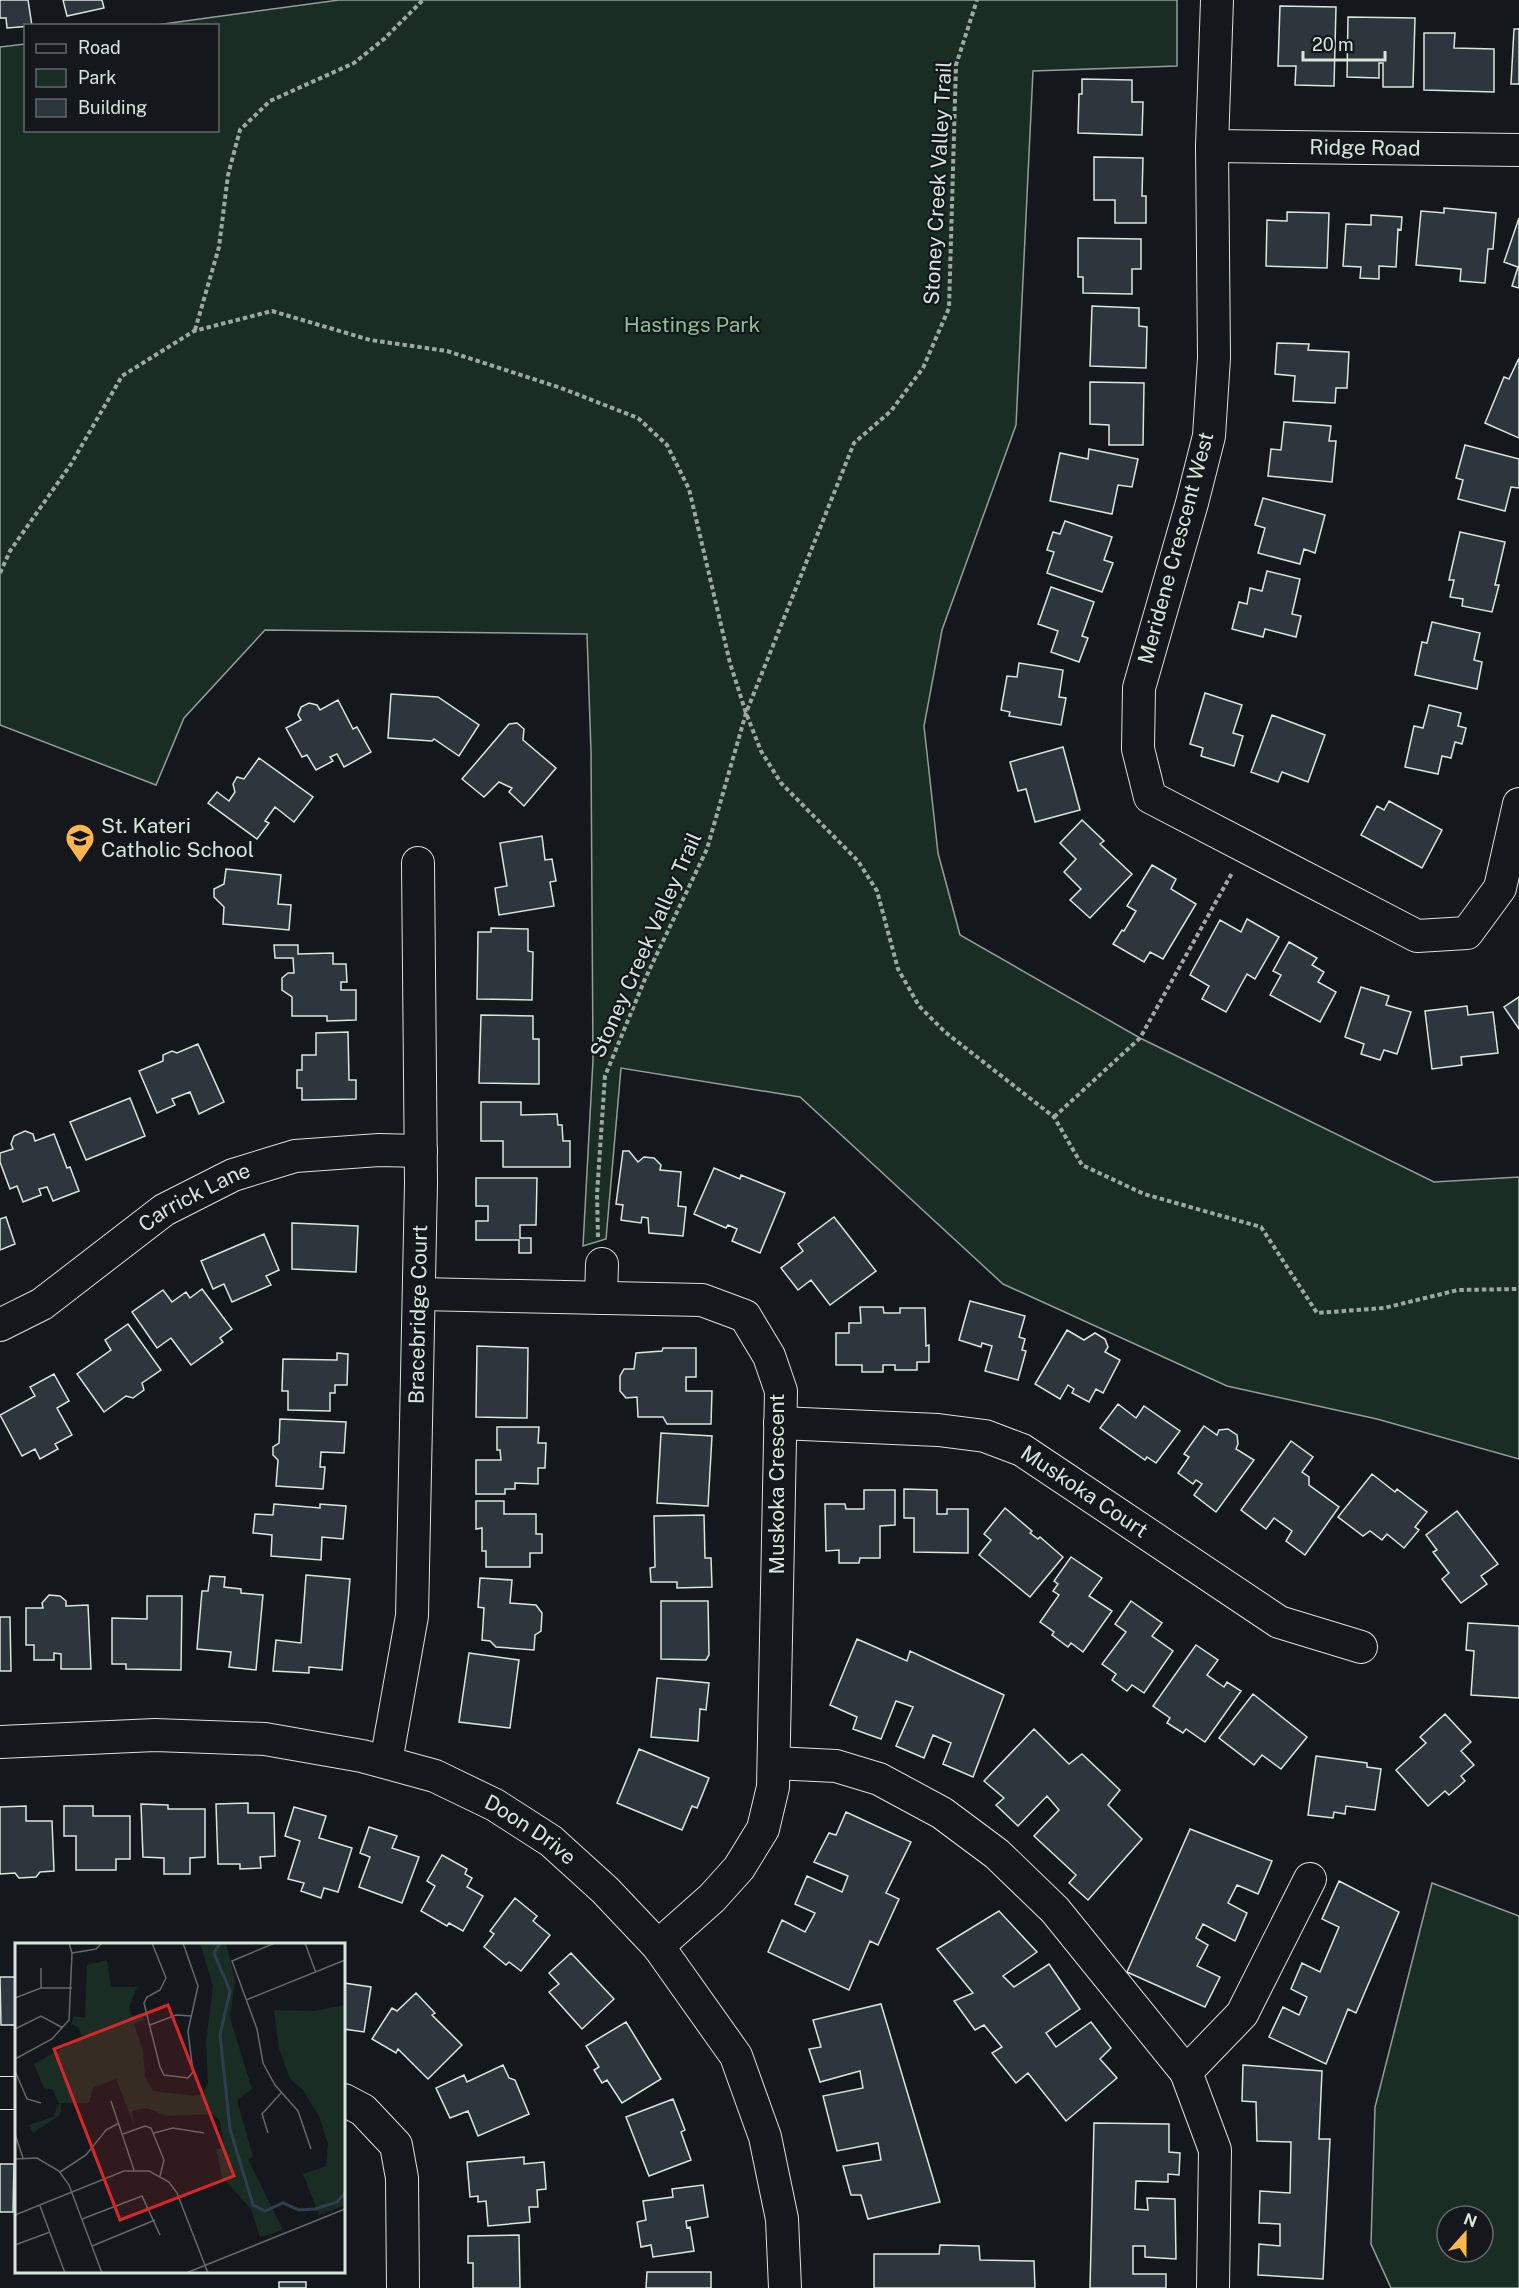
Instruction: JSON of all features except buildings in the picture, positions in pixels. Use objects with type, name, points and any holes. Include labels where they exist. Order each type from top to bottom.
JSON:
[{"type":"street","name":"Meridene Crescent West","points":[[1217,0],[1212,146],[1214,358],[1209,436],[1139,688],[1138,749],[1150,797],[1417,936],[1467,933],[1500,888],[1519,804]]},
{"type":"street","name":"Ridge Road","points":[[1212,146],[1519,150]]},
{"type":"street","name":"Bracebridge Court","points":[[386,1762],[412,1616],[420,1294],[418,863]]},
{"type":"street","name":"Carrick Lane","points":[[0,1325],[42,1304],[164,1210],[233,1175],[295,1156],[379,1150],[421,1151]]},
{"type":"street","points":[[601,1298],[602,1264]]},
{"type":"street","name":"Muskoka Crescent","points":[[420,1294],[702,1300],[745,1316],[769,1356],[781,1391],[773,1787],[763,1829],[745,1858],[712,1898],[658,1947]]},
{"type":"street","name":"Muskoka Court","points":[[780,1423],[938,1430],[985,1436],[1023,1450],[1279,1623],[1361,1647]]},
{"type":"street","name":"Doon Drive","points":[[0,1742],[155,1735],[265,1739],[386,1762],[435,1776],[495,1805],[552,1841],[605,1890],[658,1947],[736,2056],[765,2137],[772,2168],[782,2219],[785,2288]]},
{"type":"street","points":[[774,1762],[836,1766],[879,1779],[942,1813],[996,1854],[1055,1910],[1186,2072],[1215,2150],[1213,2288]]},
{"type":"street","points":[[1186,2072],[1242,2014],[1310,1879]]},
{"type":"street","points":[[345,2101],[363,2110],[396,2145],[402,2178],[403,2288]]},
{"type":"path","points":[[194,331],[219,247],[228,174],[240,130],[270,101],[354,63],[384,39],[423,0]]},
{"type":"path","name":"Stoney Creek Valley Trail","points":[[602,1264],[597,1231],[597,1194],[605,1076],[645,979],[707,849],[746,713],[820,533],[854,443],[891,411],[923,368],[949,308],[956,65],[977,0]]},
{"type":"path","points":[[0,573],[10,551],[71,464],[122,376],[194,331],[272,310],[370,340],[447,351],[561,388],[638,418],[667,445],[689,489],[730,663],[761,751],[781,783],[858,861],[877,891],[898,969],[919,1006],[945,1032],[1054,1117],[1082,1165],[1144,1194],[1261,1227],[1317,1313],[1384,1308],[1458,1290],[1519,1289]]},
{"type":"path","points":[[1054,1117],[1140,1038],[1232,873]]},
{"type":"green space","name":"Hastings Park","points":[[339,0],[1177,0],[1177,66],[1033,71],[1016,425],[942,630],[924,726],[938,853],[960,935],[1140,1038],[1434,1182],[1519,1177],[1519,1459],[1377,1419],[1227,1386],[1003,1284],[800,1097],[621,1068],[606,1239],[583,1246],[593,1060],[591,752],[587,634],[265,630],[184,718],[156,785],[0,725],[0,47],[24,44],[24,132],[219,132],[219,24],[163,24]]},
{"type":"green space","points":[[1432,1883],[1519,1916],[1519,2288],[1391,2288],[1371,2244],[1375,2107]]},
{"type":"place","name":"St. Kateri Catholic School","points":[[80,864]]}]
